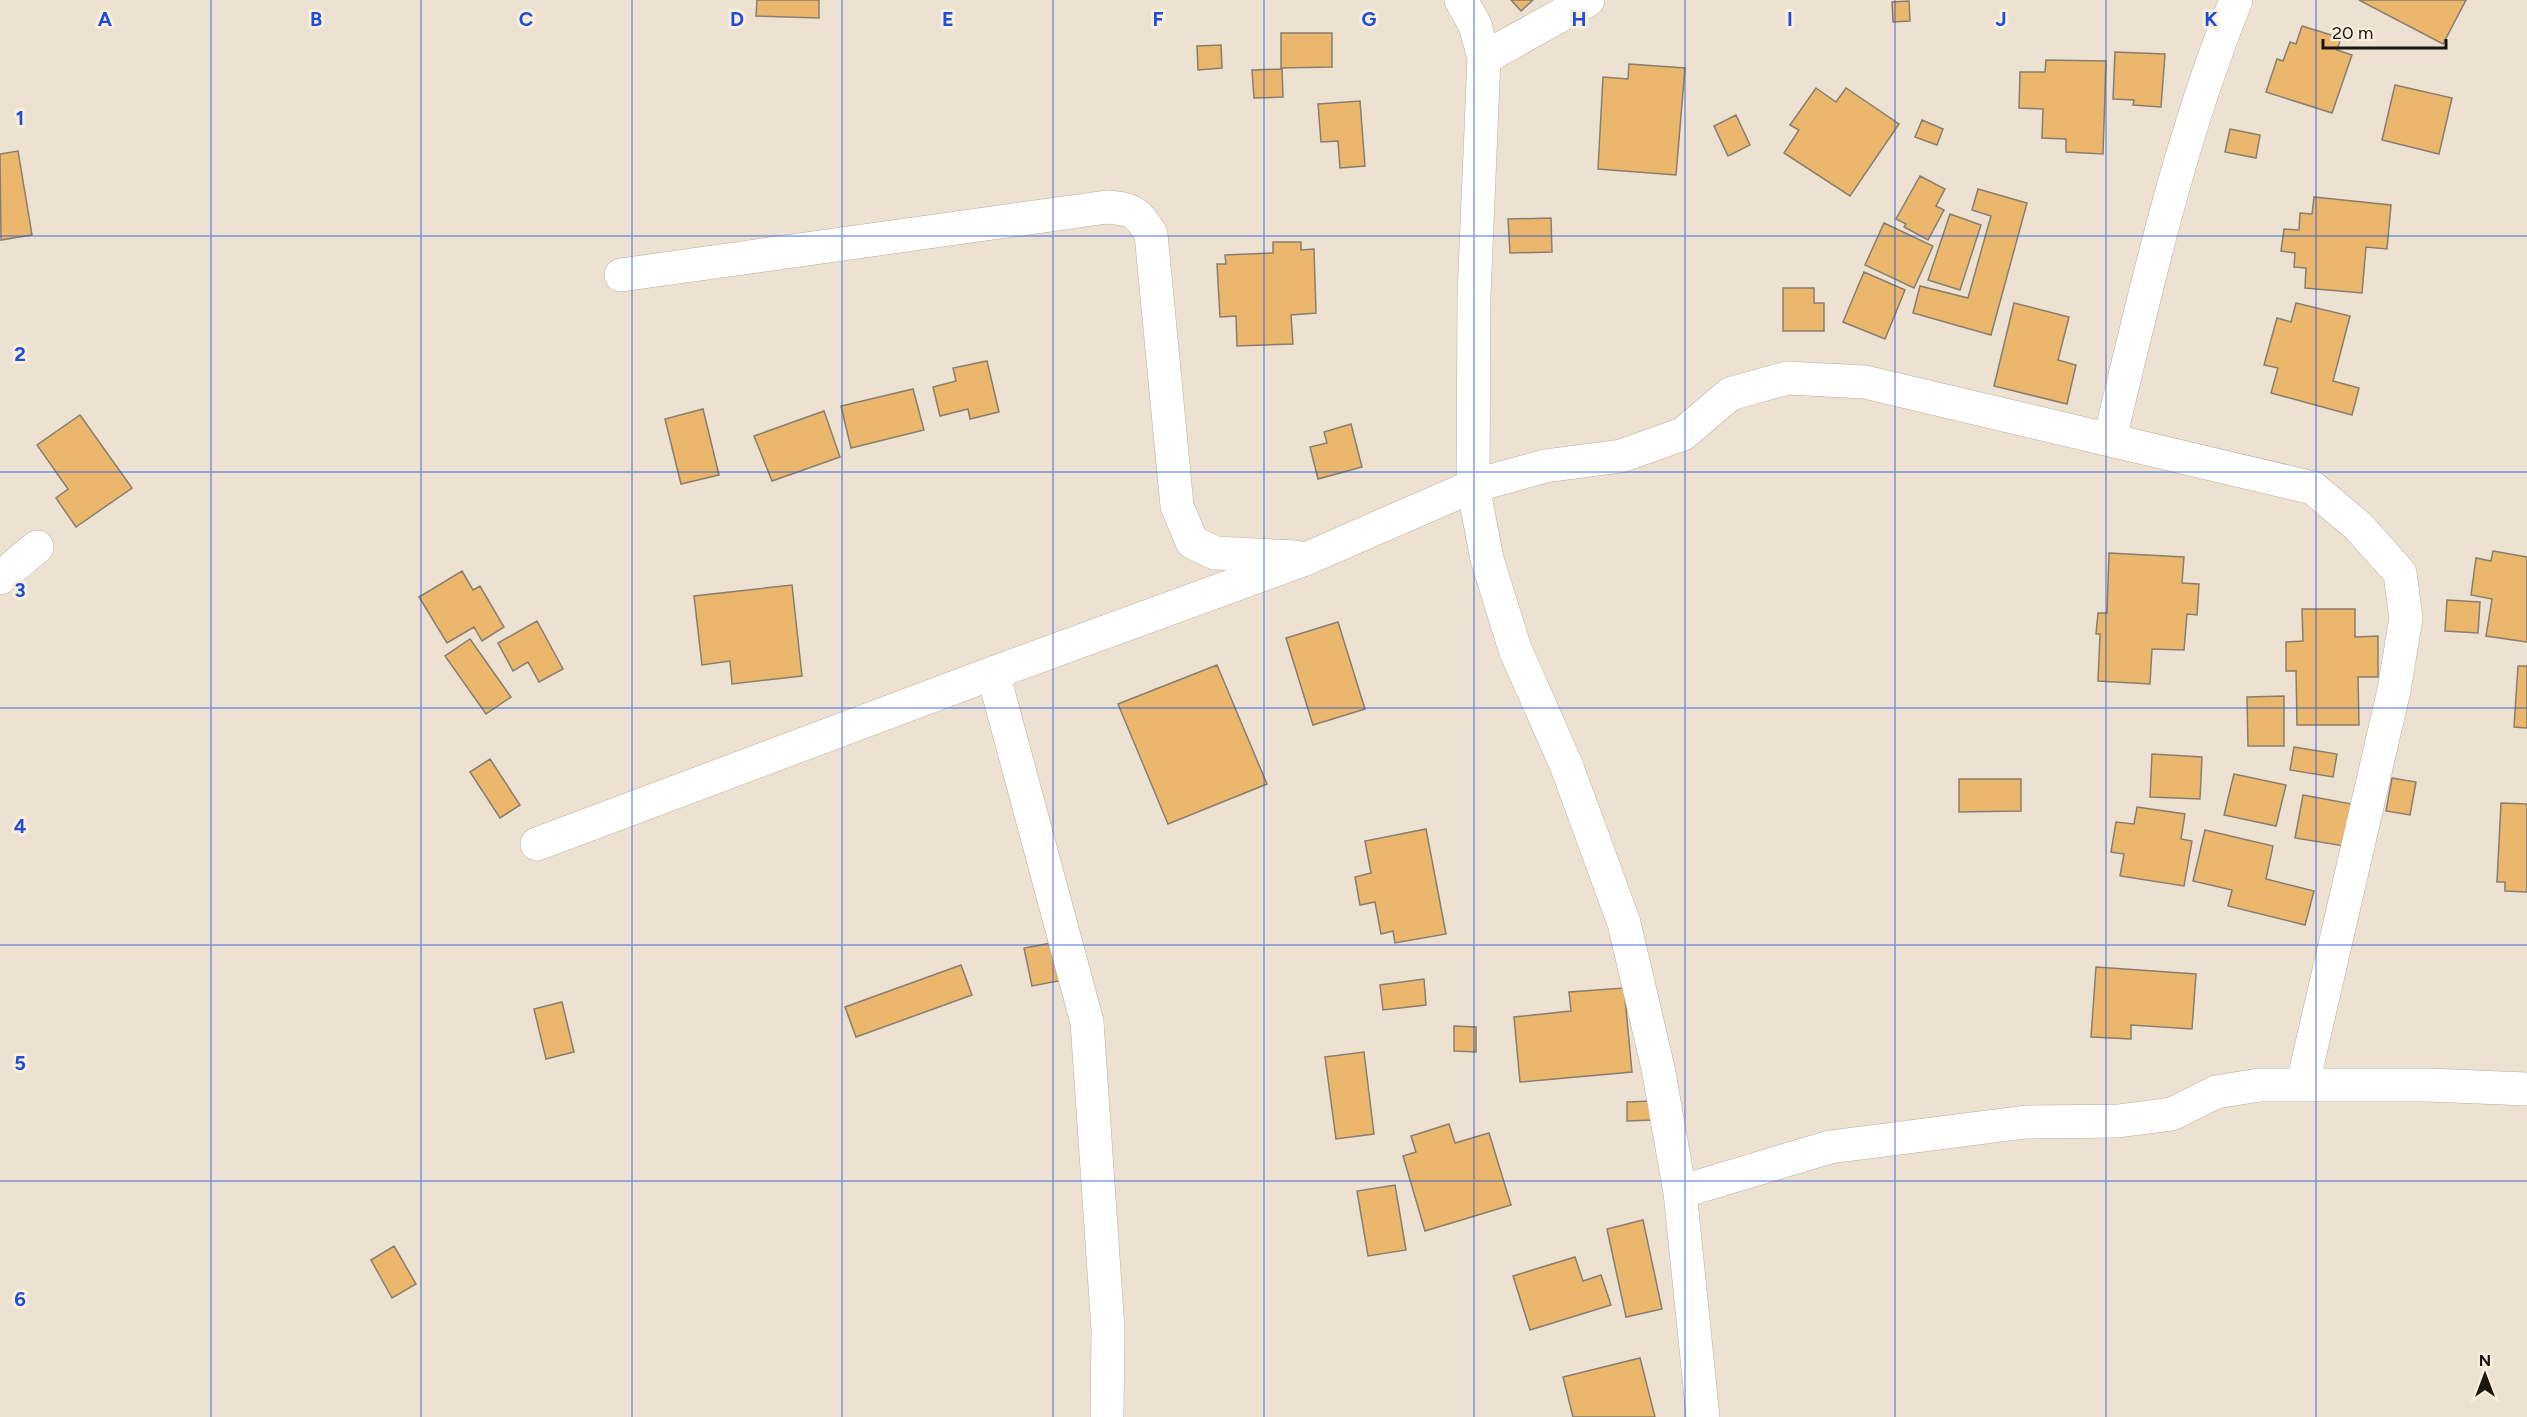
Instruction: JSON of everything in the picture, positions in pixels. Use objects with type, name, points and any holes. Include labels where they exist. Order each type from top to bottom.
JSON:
[{"type":"street","points":[[1461,0],[1475,25],[1484,58],[1474,295],[1473,486],[1487,559],[1515,650],[1567,767],[1624,923],[1658,1068],[1680,1192],[1703,1417]]},
{"type":"street","points":[[1484,58],[1588,0]]},
{"type":"street","points":[[2110,438],[2160,231],[2213,57],[2236,0]]},
{"type":"street","points":[[621,274],[1107,207],[1129,208],[1142,219],[1150,234],[1177,506],[1191,542],[1215,553],[1308,558]]},
{"type":"street","points":[[537,844],[1308,558],[1473,486],[1545,466],[1621,456],[1683,434],[1730,394],[1787,378],[1865,382],[2110,438],[2313,488],[2359,526],[2400,573],[2406,618],[2394,690],[2303,1083]]},
{"type":"street","points":[[0,578],[37,547]]},
{"type":"street","points":[[993,673],[1087,1022],[1108,1330],[1107,1417]]},
{"type":"street","points":[[1680,1192],[1830,1147],[2026,1122],[2118,1121],[2172,1114],[2216,1092],[2259,1084],[2303,1083],[2527,1089]]},
{"type":"building","points":[[757,0],[819,0],[819,18],[756,16]]},
{"type":"building","points":[[1511,0],[1533,0],[1521,11]]},
{"type":"building","points":[[2359,0],[2466,0],[2443,44]]},
{"type":"building","points":[[1909,1],[1910,21],[1893,22],[1892,2]]},
{"type":"building","points":[[2302,26],[2341,38],[2337,50],[2352,55],[2332,113],[2266,92],[2277,59],[2283,61],[2290,42],[2296,44]]},
{"type":"building","points":[[1281,33],[1332,33],[1332,67],[1281,68]]},
{"type":"building","points":[[1221,45],[1222,68],[1198,70],[1197,46]]},
{"type":"building","points":[[2115,52],[2165,54],[2161,107],[2133,105],[2134,100],[2113,99]]},
{"type":"building","points":[[2046,60],[2106,61],[2103,154],[2066,152],[2066,139],[2042,138],[2043,109],[2019,108],[2020,72],[2045,72]]},
{"type":"building","points":[[1629,64],[1685,68],[1676,175],[1598,169],[1603,77],[1628,79]]},
{"type":"building","points":[[1282,69],[1283,97],[1254,98],[1252,70]]},
{"type":"building","points":[[2395,85],[2452,98],[2439,154],[2382,140]]},
{"type":"building","points":[[1816,88],[1836,102],[1846,88],[1899,124],[1850,196],[1784,153],[1799,130],[1790,125]]},
{"type":"building","points":[[1360,101],[1365,166],[1340,168],[1338,141],[1321,142],[1318,104]]},
{"type":"building","points":[[1736,115],[1750,145],[1728,156],[1714,126]]},
{"type":"building","points":[[1922,120],[1943,129],[1937,145],[1915,137]]},
{"type":"building","points":[[2230,129],[2260,135],[2256,158],[2225,152]]},
{"type":"building","points":[[18,151],[32,235],[1,240],[0,154]]},
{"type":"building","points":[[1920,176],[1945,189],[1936,206],[1944,210],[1928,240],[1904,227],[1906,224],[1896,219]]},
{"type":"building","points":[[1978,189],[2027,203],[1991,335],[1913,313],[1920,286],[1968,298],[1991,216],[1972,210]]},
{"type":"building","points":[[2314,197],[2391,205],[2387,249],[2366,247],[2362,293],[2305,288],[2306,268],[2294,267],[2295,253],[2281,251],[2284,229],[2299,230],[2300,213],[2312,214]]},
{"type":"building","points":[[1950,214],[1981,225],[1960,290],[1928,280]]},
{"type":"building","points":[[1551,218],[1552,252],[1510,253],[1508,219]]},
{"type":"building","points":[[1884,223],[1933,246],[1914,288],[1865,265]]},
{"type":"building","points":[[1273,242],[1301,242],[1301,250],[1314,249],[1316,313],[1291,315],[1293,344],[1237,346],[1236,316],[1220,317],[1217,264],[1226,264],[1225,255],[1273,253]]},
{"type":"building","points":[[1864,272],[1905,290],[1885,339],[1843,322]]},
{"type":"building","points":[[1783,288],[1814,288],[1814,303],[1824,303],[1824,331],[1783,331]]},
{"type":"building","points":[[2014,303],[2069,317],[2058,360],[2076,365],[2067,404],[1994,386]]},
{"type":"building","points":[[2296,303],[2350,316],[2333,381],[2359,388],[2352,415],[2271,393],[2278,368],[2264,365],[2277,318],[2291,322]]},
{"type":"building","points":[[987,361],[999,412],[970,419],[968,409],[940,416],[933,387],[956,381],[953,368]]},
{"type":"building","points":[[913,389],[924,430],[851,448],[841,406]]},
{"type":"building","points":[[703,409],[719,475],[681,484],[665,419]]},
{"type":"building","points":[[824,411],[840,457],[772,481],[754,436]]},
{"type":"building","points":[[80,415],[132,488],[76,527],[56,498],[68,489],[37,445]]},
{"type":"building","points":[[1351,424],[1362,467],[1318,479],[1310,447],[1327,443],[1324,432]]},
{"type":"building","points":[[2493,551],[2527,557],[2527,642],[2486,636],[2492,599],[2471,595],[2476,558],[2491,561]]},
{"type":"building","points":[[2109,553],[2184,557],[2182,583],[2199,584],[2197,615],[2187,614],[2184,650],[2152,649],[2150,684],[2098,681],[2100,634],[2096,634],[2098,613],[2107,613]]},
{"type":"building","points":[[462,571],[473,590],[480,586],[504,627],[482,641],[474,627],[447,643],[419,597]]},
{"type":"building","points":[[792,585],[802,676],[732,684],[730,661],[702,665],[694,596]]},
{"type":"building","points":[[2447,600],[2480,602],[2478,633],[2445,631]]},
{"type":"building","points":[[2302,609],[2355,609],[2355,637],[2378,636],[2378,677],[2358,677],[2359,725],[2297,725],[2296,671],[2286,671],[2286,642],[2303,641]]},
{"type":"building","points":[[537,621],[563,669],[539,682],[528,662],[513,671],[498,643]]},
{"type":"building","points":[[1338,622],[1365,709],[1313,725],[1286,638]]},
{"type":"building","points":[[470,639],[511,697],[486,714],[445,656]]},
{"type":"building","points":[[1217,665],[1267,784],[1168,824],[1118,704]]},
{"type":"building","points":[[2518,666],[2527,666],[2527,728],[2514,727]]},
{"type":"building","points":[[2284,696],[2284,746],[2248,746],[2247,697]]},
{"type":"building","points":[[2294,747],[2337,754],[2333,777],[2290,770]]},
{"type":"building","points":[[2152,754],[2202,757],[2200,799],[2150,797]]},
{"type":"building","points":[[490,759],[520,805],[500,818],[470,772]]},
{"type":"building","points":[[2234,774],[2286,785],[2276,826],[2224,815]]},
{"type":"building","points":[[2392,778],[2416,782],[2410,815],[2386,811]]},
{"type":"building","points":[[1959,779],[2021,779],[2021,811],[1959,812]]},
{"type":"building","points":[[2303,795],[2352,804],[2344,846],[2295,838]]},
{"type":"building","points":[[2501,803],[2527,804],[2527,892],[2505,891],[2505,882],[2497,882]]},
{"type":"building","points":[[2137,807],[2185,814],[2181,839],[2192,841],[2184,886],[2120,876],[2124,854],[2111,852],[2116,822],[2134,824]]},
{"type":"building","points":[[1426,829],[1446,934],[1395,943],[1393,931],[1381,934],[1375,902],[1360,905],[1355,877],[1371,873],[1365,841]]},
{"type":"building","points":[[2205,830],[2273,846],[2266,879],[2314,891],[2305,925],[2228,906],[2232,890],[2193,881]]},
{"type":"building","points":[[1056,942],[1064,980],[1032,986],[1024,948]]},
{"type":"building","points":[[961,965],[972,995],[856,1037],[845,1007]]},
{"type":"building","points":[[2096,967],[2196,974],[2192,1029],[2131,1025],[2131,1039],[2091,1037]]},
{"type":"building","points":[[1424,979],[1426,1005],[1383,1010],[1380,985]]},
{"type":"building","points":[[1624,988],[1632,1072],[1520,1082],[1514,1017],[1571,1011],[1569,992]]},
{"type":"building","points":[[562,1002],[574,1052],[546,1059],[534,1009]]},
{"type":"building","points":[[1454,1026],[1476,1027],[1476,1052],[1454,1051]]},
{"type":"building","points":[[1364,1052],[1374,1134],[1336,1139],[1325,1057]]},
{"type":"building","points":[[1652,1101],[1653,1120],[1627,1121],[1627,1102]]},
{"type":"building","points":[[1449,1124],[1455,1143],[1489,1133],[1511,1205],[1425,1231],[1403,1156],[1416,1152],[1411,1136]]},
{"type":"building","points":[[1395,1185],[1406,1250],[1368,1256],[1357,1191]]},
{"type":"building","points":[[1643,1220],[1662,1309],[1626,1317],[1607,1229]]},
{"type":"building","points":[[394,1246],[416,1284],[392,1298],[371,1260]]},
{"type":"building","points":[[1575,1257],[1583,1281],[1601,1275],[1611,1305],[1530,1330],[1513,1276]]},
{"type":"building","points":[[1640,1358],[1655,1417],[1573,1417],[1563,1377]]}]
